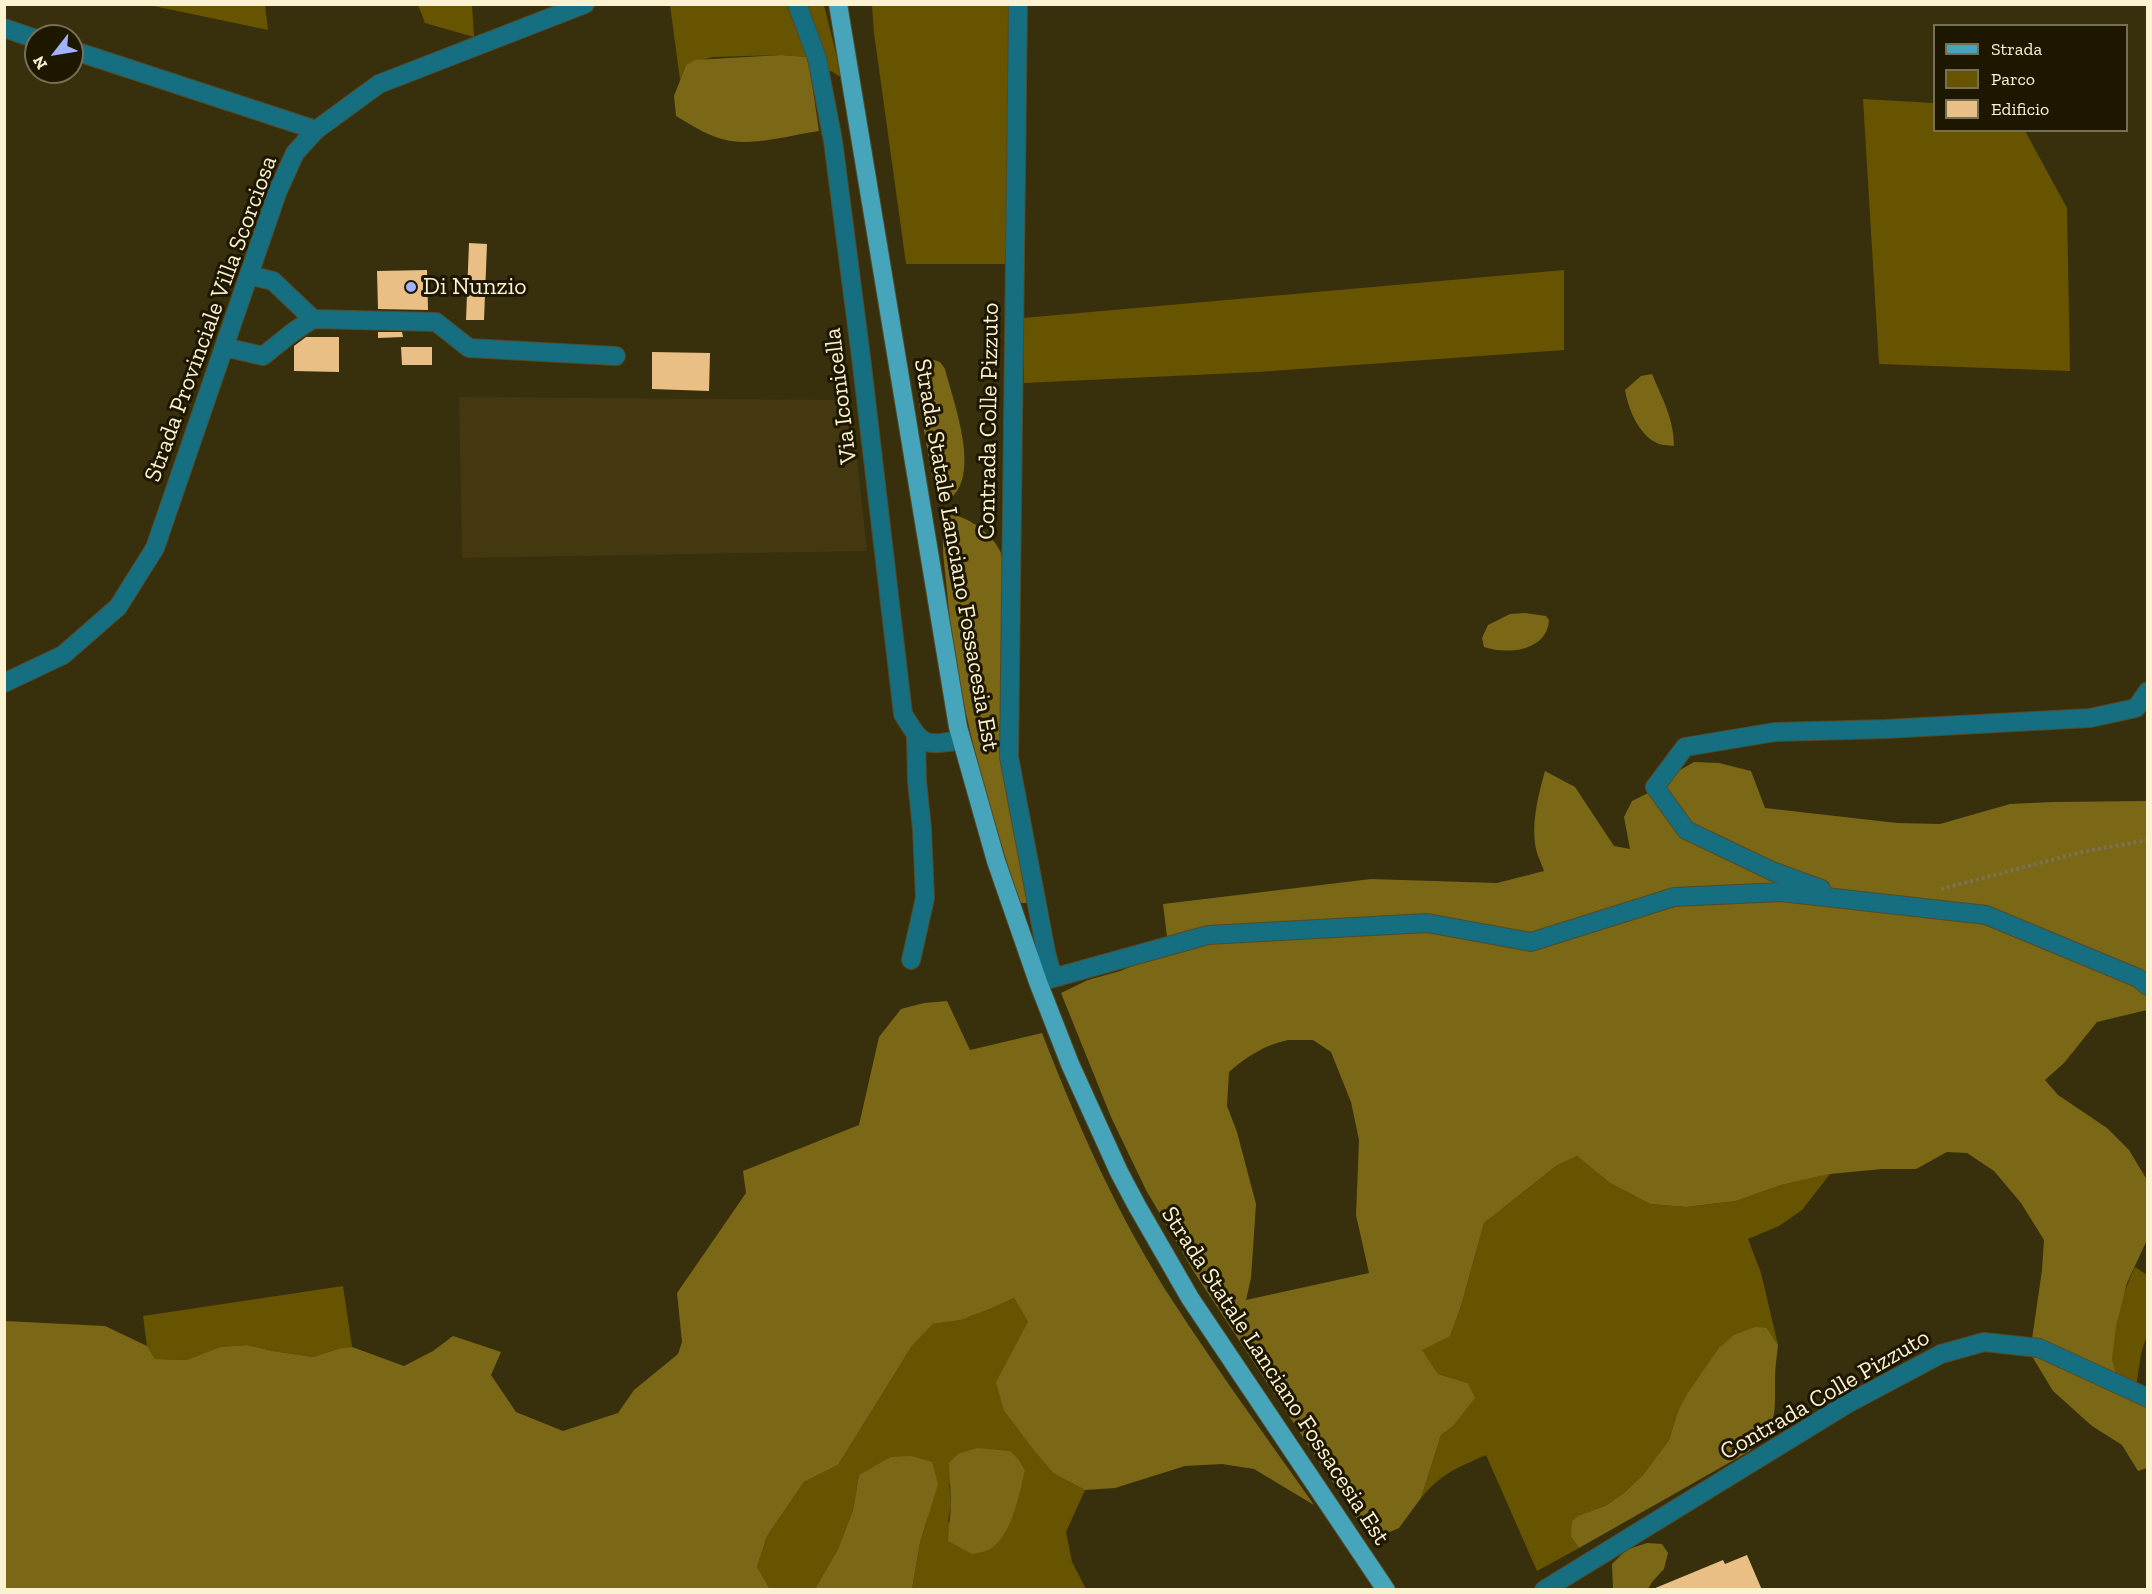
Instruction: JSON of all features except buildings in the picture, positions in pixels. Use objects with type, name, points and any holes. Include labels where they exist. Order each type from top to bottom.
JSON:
[{"type":"main road","name":"Strada Statale Lanciano Fossacesia Est","points":[[838,4],[961,740],[996,861],[1046,980],[1078,1081],[1119,1172],[1185,1289],[1386,1590]]},
{"type":"street","name":"Strada Provinciale Villa Scorciosa","points":[[4,683],[63,655],[118,607],[155,548],[277,192],[295,153],[316,130],[379,84],[585,4]]},
{"type":"street","name":"Via Iconicella","points":[[797,4],[817,58],[833,141],[903,714],[916,736]]},
{"type":"street","name":"Contrada Colle Pizzuto","points":[[1018,4],[1009,757],[1046,952],[1046,980]]},
{"type":"street","points":[[4,28],[24,35]]},
{"type":"street","points":[[84,54],[316,130]]},
{"type":"street","points":[[249,275],[273,281],[313,319]]},
{"type":"street","points":[[224,347],[263,356],[313,319],[436,322],[469,348],[616,356]]},
{"type":"street","points":[[1848,899],[1773,871],[1686,830],[1656,787],[1685,747],[1775,732],[1886,729],[2090,718],[2136,708],[2148,691]]},
{"type":"street","points":[[916,736],[932,745],[961,740]]},
{"type":"street","points":[[911,960],[925,898],[916,736]]},
{"type":"street","points":[[1046,980],[1208,935],[1427,922],[1531,942],[1674,897],[1781,892],[1986,915],[2138,978],[2148,986]]},
{"type":"street","name":"Contrada Colle Pizzuto","points":[[1544,1590],[1847,1404],[1941,1354],[1984,1342],[2039,1348],[2148,1398]]},
{"type":"path","points":[[1933,892],[2082,852],[2148,840]]},
{"type":"shaded area","points":[[781,55],[808,57],[819,131],[764,141],[731,141],[709,134],[676,116],[674,96],[686,65],[695,60]]},
{"type":"shaded area","points":[[931,359],[940,362],[945,369],[962,436],[964,472],[960,487],[951,498],[943,498],[935,493],[918,396],[919,364]]},
{"type":"shaded area","points":[[1652,374],[1670,418],[1674,446],[1660,444],[1649,438],[1639,426],[1629,404],[1625,390],[1641,376]]},
{"type":"shaded area","points":[[459,397],[851,400],[867,551],[462,558]]},
{"type":"shaded area","points":[[952,515],[974,523],[993,540],[1001,553],[1004,568],[1029,903],[1020,903],[985,788],[965,710],[951,631],[943,555],[945,518]]},
{"type":"shaded area","points":[[1525,613],[1546,616],[1549,620],[1547,630],[1534,644],[1525,648],[1504,651],[1484,647],[1482,638],[1488,625],[1510,614]]},
{"type":"shaded area","points":[[1694,762],[1719,763],[1751,771],[1765,808],[1897,823],[1940,824],[2010,804],[2147,801],[2147,1010],[2097,1022],[2064,1063],[2045,1080],[2058,1095],[2107,1128],[2129,1150],[2147,1180],[2147,1240],[2127,1283],[2116,1326],[2112,1359],[2120,1392],[2147,1404],[2147,1468],[2138,1471],[2122,1445],[2092,1426],[2053,1391],[2030,1353],[2044,1240],[2021,1203],[1994,1171],[1967,1153],[1947,1152],[1916,1169],[1882,1169],[1830,1174],[1781,1185],[1736,1201],[1686,1207],[1650,1204],[1610,1183],[1577,1156],[1556,1166],[1484,1223],[1461,1306],[1450,1336],[1422,1350],[1438,1374],[1468,1383],[1475,1398],[1452,1427],[1441,1435],[1421,1498],[1399,1528],[1371,1540],[1194,1272],[1146,1190],[1111,1117],[1061,993],[1088,980],[1120,971],[1160,955],[1167,937],[1163,904],[1371,879],[1497,883],[1544,871],[1537,853],[1534,833],[1545,771],[1575,787],[1614,846],[1630,849],[1624,817],[1632,801],[1660,787],[1675,773]],"holes":[[[1288,1040],[1313,1040],[1331,1052],[1351,1102],[1359,1140],[1356,1215],[1369,1273],[1246,1300],[1251,1278],[1256,1204],[1237,1132],[1227,1106],[1229,1072],[1264,1048]]]},
{"type":"shaded area","points":[[947,1001],[970,1050],[1042,1033],[1101,1171],[1154,1271],[1208,1354],[1314,1505],[1254,1469],[1222,1464],[1185,1466],[1115,1488],[1085,1490],[1053,1473],[1004,1411],[996,1382],[1028,1322],[1014,1298],[961,1320],[933,1324],[912,1346],[838,1465],[804,1482],[767,1536],[757,1567],[770,1589],[5,1589],[5,1321],[105,1326],[147,1346],[155,1359],[186,1360],[220,1347],[247,1345],[313,1357],[352,1347],[404,1366],[433,1351],[453,1336],[501,1352],[491,1375],[516,1412],[563,1431],[618,1413],[634,1390],[678,1354],[682,1342],[677,1293],[746,1193],[743,1171],[859,1125],[879,1037],[901,1009],[924,1003]]},
{"type":"shaded area","points":[[1755,1327],[1767,1328],[1778,1345],[1773,1419],[1765,1435],[1748,1452],[1579,1548],[1571,1537],[1572,1521],[1580,1515],[1605,1506],[1624,1493],[1643,1475],[1669,1440],[1678,1411],[1718,1349],[1734,1335]]},
{"type":"shaded area","points":[[977,1448],[1010,1451],[1025,1471],[1014,1514],[1004,1535],[990,1549],[972,1554],[948,1541],[951,1505],[949,1463],[958,1454]]},
{"type":"shaded area","points":[[911,1456],[932,1462],[938,1484],[920,1543],[912,1589],[815,1589],[838,1549],[853,1510],[859,1475],[891,1457]]},
{"type":"shaded area","points":[[1647,1543],[1662,1544],[1668,1553],[1664,1569],[1648,1589],[1613,1589],[1612,1564],[1626,1550]]},
{"type":"green space","points":[[149,5],[265,5],[268,30]]},
{"type":"green space","points":[[418,5],[472,5],[474,37],[425,23]]},
{"type":"green space","points":[[670,5],[788,5],[799,27],[808,57],[781,55],[713,57],[686,65],[680,80]]},
{"type":"green space","points":[[807,5],[824,5],[842,78],[831,71],[824,70]]},
{"type":"green space","points":[[872,5],[1013,5],[1008,264],[906,264]]},
{"type":"green space","points":[[1863,99],[1933,103],[1933,132],[2026,132],[2067,208],[2070,371],[1879,364]]},
{"type":"green space","points":[[1564,270],[1564,350],[1258,372],[1024,383],[1023,318]]},
{"type":"green space","points":[[1577,1156],[1610,1183],[1650,1204],[1686,1207],[1736,1201],[1781,1185],[1830,1174],[1802,1210],[1779,1226],[1748,1239],[1761,1273],[1778,1345],[1767,1328],[1718,1349],[1678,1411],[1669,1440],[1643,1475],[1624,1493],[1605,1506],[1580,1515],[1571,1537],[1579,1548],[1537,1571],[1486,1455],[1443,1477],[1421,1498],[1441,1435],[1452,1427],[1468,1383],[1438,1374],[1421,1350],[1450,1335],[1461,1306],[1484,1223],[1556,1166]]},
{"type":"green space","points":[[2135,1267],[2147,1275],[2148,1331],[2133,1397],[2120,1392],[2112,1349],[2126,1287]]},
{"type":"green space","points":[[343,1286],[352,1347],[313,1357],[247,1345],[220,1347],[186,1360],[155,1359],[147,1346],[143,1316]]},
{"type":"green space","points":[[1014,1298],[1028,1322],[1004,1411],[1053,1473],[1085,1490],[1066,1532],[1072,1562],[1086,1589],[912,1589],[920,1543],[928,1517],[859,1475],[853,1510],[838,1549],[815,1589],[770,1589],[757,1567],[767,1536],[804,1482],[838,1465],[912,1346],[933,1324],[961,1320]],"holes":[[[1025,1471],[1013,1515],[948,1522],[951,1505],[949,1484]]]},
{"type":"place","name":"Di Nunzio","points":[[411,287]]}]
